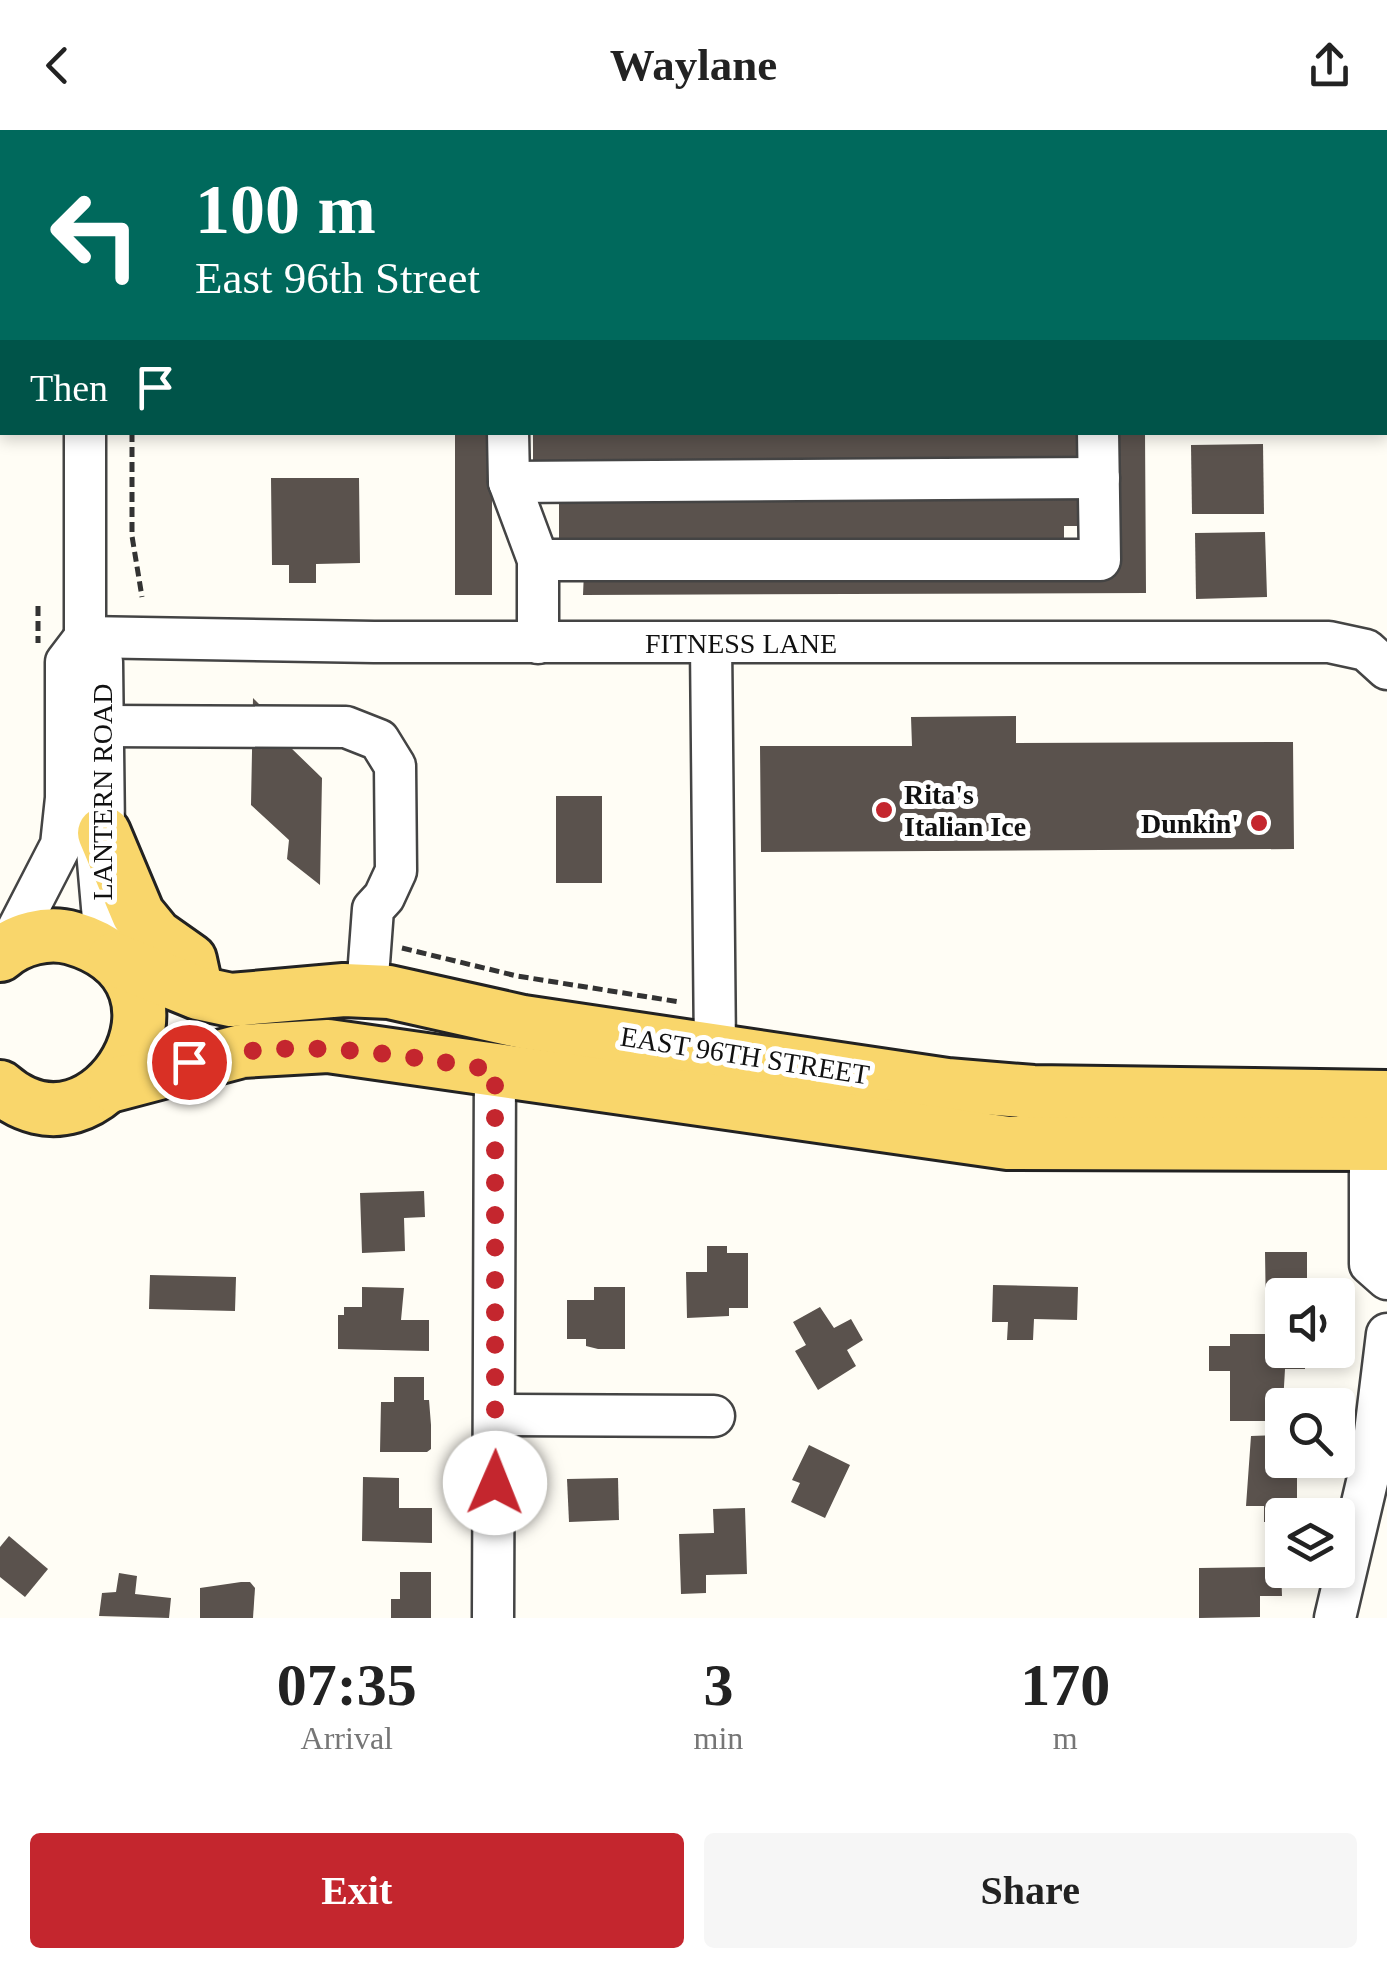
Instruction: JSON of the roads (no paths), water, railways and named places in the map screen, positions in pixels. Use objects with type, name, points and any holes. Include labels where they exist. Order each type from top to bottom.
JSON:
[{"type":"main road","points":[[104,834],[131,902],[156,936],[190,960],[198,993]]},
{"type":"main road","name":"EAST 96TH STREET","points":[[4,952],[34,937],[63,935],[198,993],[259,1000],[367,990],[422,998],[524,1022],[995,1090],[1381,1128]]},
{"type":"main road","points":[[110,956],[131,982],[140,1008],[139,1036],[130,1062],[113,1085]]},
{"type":"main road","name":"EAST 96TH STREET","points":[[0,1087],[34,1105],[62,1107],[89,1100],[113,1085],[217,1056],[284,1046],[351,1048],[1008,1143],[1381,1128]]},
{"type":"street","name":"LANTERN ROAD","points":[[85,435],[85,636],[102,662],[104,834],[96,850],[110,956]]},
{"type":"street","points":[[508,435],[509,482],[538,560],[538,642]]},
{"type":"street","points":[[538,560],[1100,560],[1098,435]]},
{"type":"street","points":[[509,482],[1099,478]]},
{"type":"street","name":"LANTERN ROAD","points":[[4,952],[61,846],[66,798],[66,662],[85,636]]},
{"type":"street","name":"FITNESS LANE","points":[[85,636],[711,643],[1342,642],[1366,650],[1387,669]]},
{"type":"street","points":[[711,643],[716,1051]]},
{"type":"street","points":[[102,726],[346,728],[379,740],[395,766],[396,871],[384,897],[373,908],[367,990]]},
{"type":"street","points":[[493,1618],[495,1070]]},
{"type":"street","points":[[1381,1128],[1370,1264],[1387,1279]]},
{"type":"street","points":[[1335,1618],[1379,1466],[1387,1334]]},
{"type":"street","points":[[496,1415],[714,1416]]},
{"type":"place","name":"Rita's Italian Ice","points":[[884,810]]},
{"type":"place","name":"Dunkin'","points":[[1259,823]]}]
